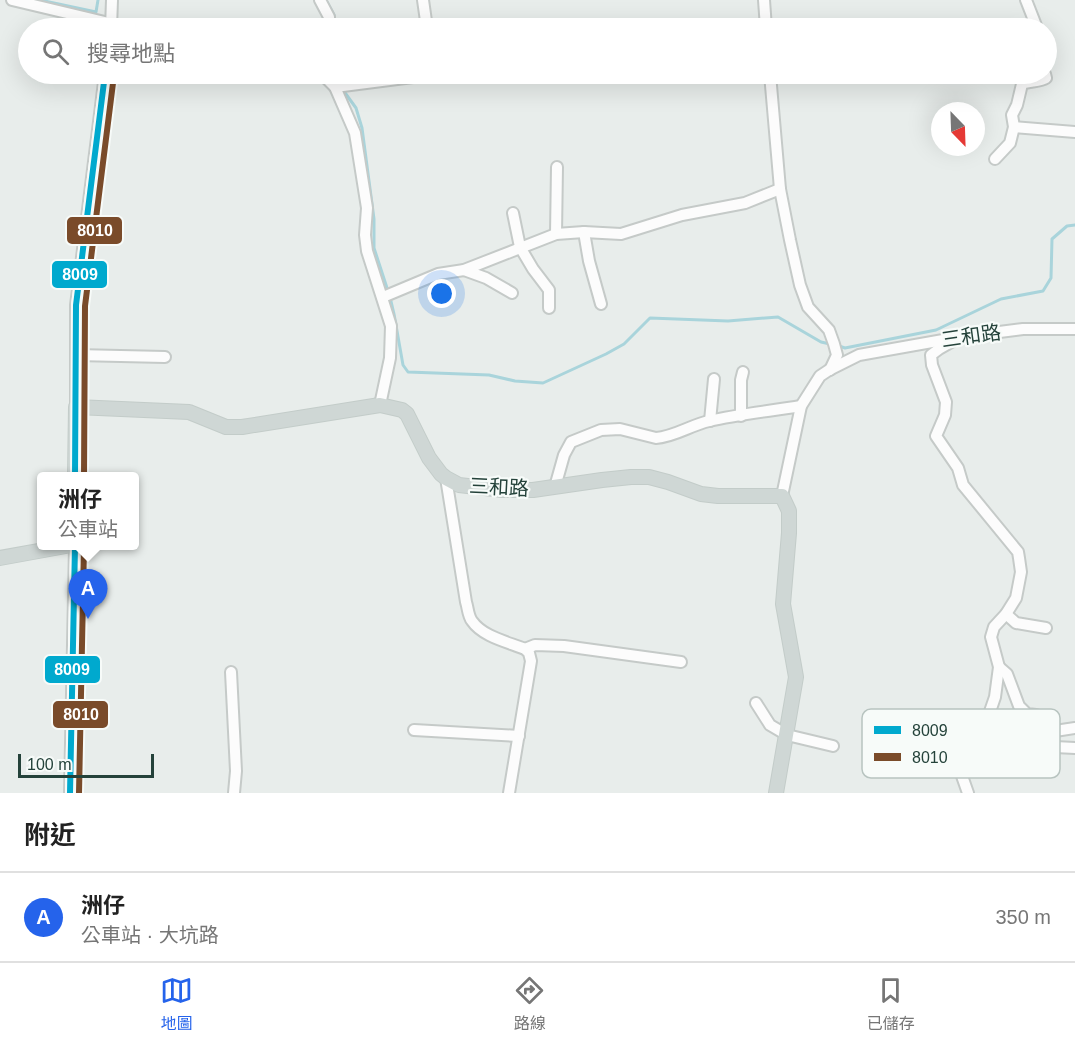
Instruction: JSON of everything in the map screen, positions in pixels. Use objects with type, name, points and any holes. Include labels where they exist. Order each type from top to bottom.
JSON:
[{"type":"main road","name":"三和路","points":[[76,407],[189,412],[226,427],[242,428],[380,405],[402,410],[407,414],[429,458],[446,478],[459,485],[502,490],[533,490],[611,479],[649,477],[701,494],[782,496],[789,511],[783,604],[796,677],[776,793]]},
{"type":"main road","points":[[75,472],[76,407]]},
{"type":"main road","points":[[0,558],[44,550]]},
{"type":"street","points":[[12,0],[81,18]]},
{"type":"street","points":[[111,18],[112,0]]},
{"type":"street","points":[[320,0],[329,18]]},
{"type":"street","points":[[423,0],[426,18]]},
{"type":"street","points":[[764,0],[765,18]]},
{"type":"street","points":[[1026,0],[1033,18]]},
{"type":"street","points":[[76,407],[76,305],[104,84]]},
{"type":"street","points":[[333,84],[355,133],[368,208],[364,235],[367,252],[392,326],[390,358],[380,405]]},
{"type":"street","points":[[771,84],[780,189],[800,285],[808,307],[829,330],[835,350],[829,370]]},
{"type":"street","points":[[995,159],[1010,143],[1014,126],[1012,115],[1022,84]]},
{"type":"street","points":[[1014,126],[1075,132]]},
{"type":"street","points":[[556,234],[557,167]]},
{"type":"street","points":[[383,297],[438,274],[464,270],[556,234],[584,232],[621,234],[682,215],[745,204],[780,189]]},
{"type":"street","points":[[513,213],[520,247],[549,290],[549,308]]},
{"type":"street","points":[[584,232],[601,304]]},
{"type":"street","points":[[464,270],[486,278],[512,293]]},
{"type":"street","name":"三和路","points":[[782,496],[801,406],[820,376],[829,370],[859,355],[960,337],[1023,329],[1075,329]]},
{"type":"street","points":[[960,337],[931,355],[932,365],[946,402],[945,415],[936,436],[958,468],[963,484],[1018,552],[1021,572],[1016,598],[1006,614],[993,627],[991,637],[999,667],[991,709]]},
{"type":"street","points":[[76,355],[165,357]]},
{"type":"street","points":[[741,416],[743,372]]},
{"type":"street","points":[[710,421],[714,379]]},
{"type":"street","points":[[555,487],[564,455],[571,442],[601,430],[620,429],[662,438],[692,425],[801,406]]},
{"type":"street","points":[[446,478],[470,620],[487,634],[525,649],[531,661],[509,793]]},
{"type":"street","points":[[70,793],[75,550]]},
{"type":"street","points":[[1006,614],[1016,623],[1046,628]]},
{"type":"street","points":[[525,649],[535,645],[564,646],[681,662]]},
{"type":"street","points":[[999,667],[1007,674],[1022,709]]},
{"type":"street","points":[[231,672],[236,771],[234,793]]},
{"type":"street","points":[[756,703],[770,725],[787,735],[833,746]]},
{"type":"street","points":[[1060,730],[1075,728]]},
{"type":"street","points":[[414,730],[519,736]]},
{"type":"street","points":[[1060,747],[1075,748]]},
{"type":"street","points":[[963,778],[968,793]]},
{"type":"waterway","points":[[40,0],[96,12],[98,0]]},
{"type":"waterway","points":[[326,0],[334,18]]},
{"type":"waterway","points":[[343,90],[356,108],[362,128],[374,219],[374,248],[388,291]]},
{"type":"waterway","points":[[839,346],[845,348],[936,330],[1001,299],[1043,291],[1051,278],[1052,239],[1067,226],[1075,225]]},
{"type":"waterway","points":[[390,297],[403,365],[408,372],[489,375],[515,381],[543,383],[624,344],[650,318],[728,321],[778,317],[821,342],[830,344]]},
{"type":"transit line","name":"8009","points":[[75,472],[76,305],[104,84]]},
{"type":"transit line","name":"8010","points":[[84,472],[85,306],[113,84]]},
{"type":"transit line","name":"8009","points":[[70,793],[75,550]]},
{"type":"transit line","name":"8010","points":[[79,793],[84,550]]},
{"type":"place","name":"洲仔","points":[[88,619]]}]
